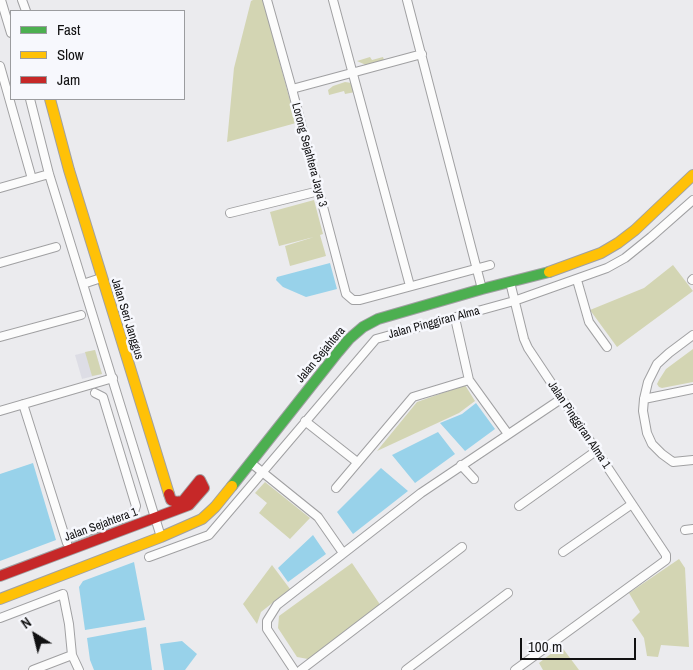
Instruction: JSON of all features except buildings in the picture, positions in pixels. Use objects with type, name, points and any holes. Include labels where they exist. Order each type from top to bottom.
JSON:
[{"type":"main road","name":"Jalan Seri Janggus","points":[[50,100],[101,278],[171,500],[176,502],[183,501],[200,480],[204,488]]},
{"type":"main road","name":"Jalan Sejahtera","points":[[0,599],[161,537],[202,519],[215,507],[251,464],[349,338],[363,327],[378,319],[569,266],[609,248],[635,230],[693,176]]},
{"type":"main road","name":"Jalan Sejahtera 1","points":[[0,576],[189,505],[204,488]]},
{"type":"street","points":[[1,0],[10,30]]},
{"type":"street","name":"Lorong Sejahtera Jaya 3","points":[[267,0],[346,294],[353,300],[360,300],[410,286]]},
{"type":"street","points":[[333,0],[410,286],[490,265]]},
{"type":"street","points":[[407,0],[482,289]]},
{"type":"street","points":[[292,89],[422,54]]},
{"type":"street","points":[[0,66],[32,179]]},
{"type":"street","points":[[30,100],[49,174],[161,537]]},
{"type":"street","points":[[0,188],[49,174]]},
{"type":"street","points":[[230,214],[319,191]]},
{"type":"street","name":"Jalan Pinggiran Alma","points":[[149,557],[208,535],[376,339],[514,301],[607,268],[625,258],[652,237],[693,200]]},
{"type":"street","points":[[0,263],[56,248]]},
{"type":"street","points":[[83,284],[101,278]]},
{"type":"street","points":[[577,280],[589,322],[607,347]]},
{"type":"street","name":"Jalan Pinggiran Alma 1","points":[[510,282],[528,348],[665,551],[666,560],[515,670]]},
{"type":"street","points":[[0,337],[81,315]]},
{"type":"street","points":[[455,318],[469,380],[508,434]]},
{"type":"street","points":[[693,335],[657,364],[648,382],[643,411],[646,432],[652,444],[673,462],[693,460]]},
{"type":"street","points":[[0,411],[112,378]]},
{"type":"street","points":[[336,488],[412,397],[469,380]]},
{"type":"street","points":[[644,399],[693,389]]},
{"type":"street","points":[[66,539],[127,517],[134,512],[136,506],[103,397],[95,393]]},
{"type":"street","points":[[294,670],[267,629],[268,621],[277,605],[421,492],[561,399]]},
{"type":"street","points":[[24,404],[69,550]]},
{"type":"street","points":[[306,421],[357,462]]},
{"type":"street","points":[[120,452],[134,448]]},
{"type":"street","points":[[519,506],[596,451]]},
{"type":"street","points":[[251,464],[318,517],[343,553]]},
{"type":"street","points":[[461,465],[474,479]]},
{"type":"street","points":[[563,552],[632,504]]},
{"type":"street","points":[[301,670],[462,547]]},
{"type":"street","points":[[406,670],[508,593]]},
{"type":"street","points":[[0,618],[63,594],[72,655],[79,670]]},
{"type":"street","points":[[33,670],[72,655]]},
{"type":"shaded area","points":[[95,350],[102,374],[82,379],[75,355]]},
{"type":"green space","points":[[263,0],[296,123],[227,142],[234,68],[251,1]]},
{"type":"green space","points":[[370,57],[372,60],[383,57],[384,60],[366,65],[357,61]]},
{"type":"green space","points":[[345,82],[352,83],[355,92],[345,94],[344,91],[329,95],[328,90]]},
{"type":"green space","points":[[314,200],[323,234],[320,235],[326,256],[290,266],[285,246],[314,237],[279,246],[270,212]]},
{"type":"green space","points":[[673,265],[693,291],[617,347],[590,310],[644,288]]},
{"type":"green space","points":[[693,349],[693,382],[659,387],[657,384],[666,369]]},
{"type":"green space","points":[[95,350],[102,374],[92,376],[85,352]]},
{"type":"green space","points":[[465,385],[475,401],[459,413],[377,451],[417,402]]},
{"type":"green space","points":[[265,482],[310,518],[290,539],[259,513],[267,503],[255,493]]},
{"type":"green space","points":[[679,559],[685,568],[689,647],[661,645],[658,657],[647,656],[644,638],[632,620],[640,612],[629,593]]},
{"type":"green space","points":[[352,563],[381,606],[308,659],[297,657],[278,628],[279,616]]},
{"type":"green space","points":[[272,565],[290,589],[261,612],[257,624],[243,604]]},
{"type":"green space","points":[[561,646],[579,670],[543,670],[539,663]]},
{"type":"water","points":[[330,263],[337,289],[306,297],[283,287],[276,280],[277,277]]},
{"type":"water","points":[[476,403],[495,429],[465,451],[440,423],[462,414]]},
{"type":"water","points":[[438,432],[455,454],[415,483],[392,455]]},
{"type":"water","points":[[33,463],[56,540],[0,561],[0,474]]},
{"type":"water","points":[[381,468],[408,491],[353,534],[337,512]]},
{"type":"water","points":[[313,535],[326,554],[288,582],[278,568]]},
{"type":"water","points":[[134,562],[145,620],[85,630],[79,587],[83,581]]},
{"type":"water","points":[[146,627],[152,670],[94,670],[90,660],[87,638]]},
{"type":"water","points":[[182,641],[197,654],[185,670],[164,670],[160,644]]},
{"type":"traffic: fast","points":[[232,486],[338,352],[363,327],[378,319],[549,272]]},
{"type":"traffic: slow","points":[[50,100],[69,170],[169,494]]},
{"type":"traffic: slow","points":[[549,272],[601,253],[618,243],[635,230],[693,175]]},
{"type":"traffic: slow","points":[[0,599],[161,537],[202,519],[215,507],[232,486]]},
{"type":"traffic: jam","points":[[0,576],[189,505],[204,488],[200,480],[183,501],[176,502],[171,500],[169,494]]}]
